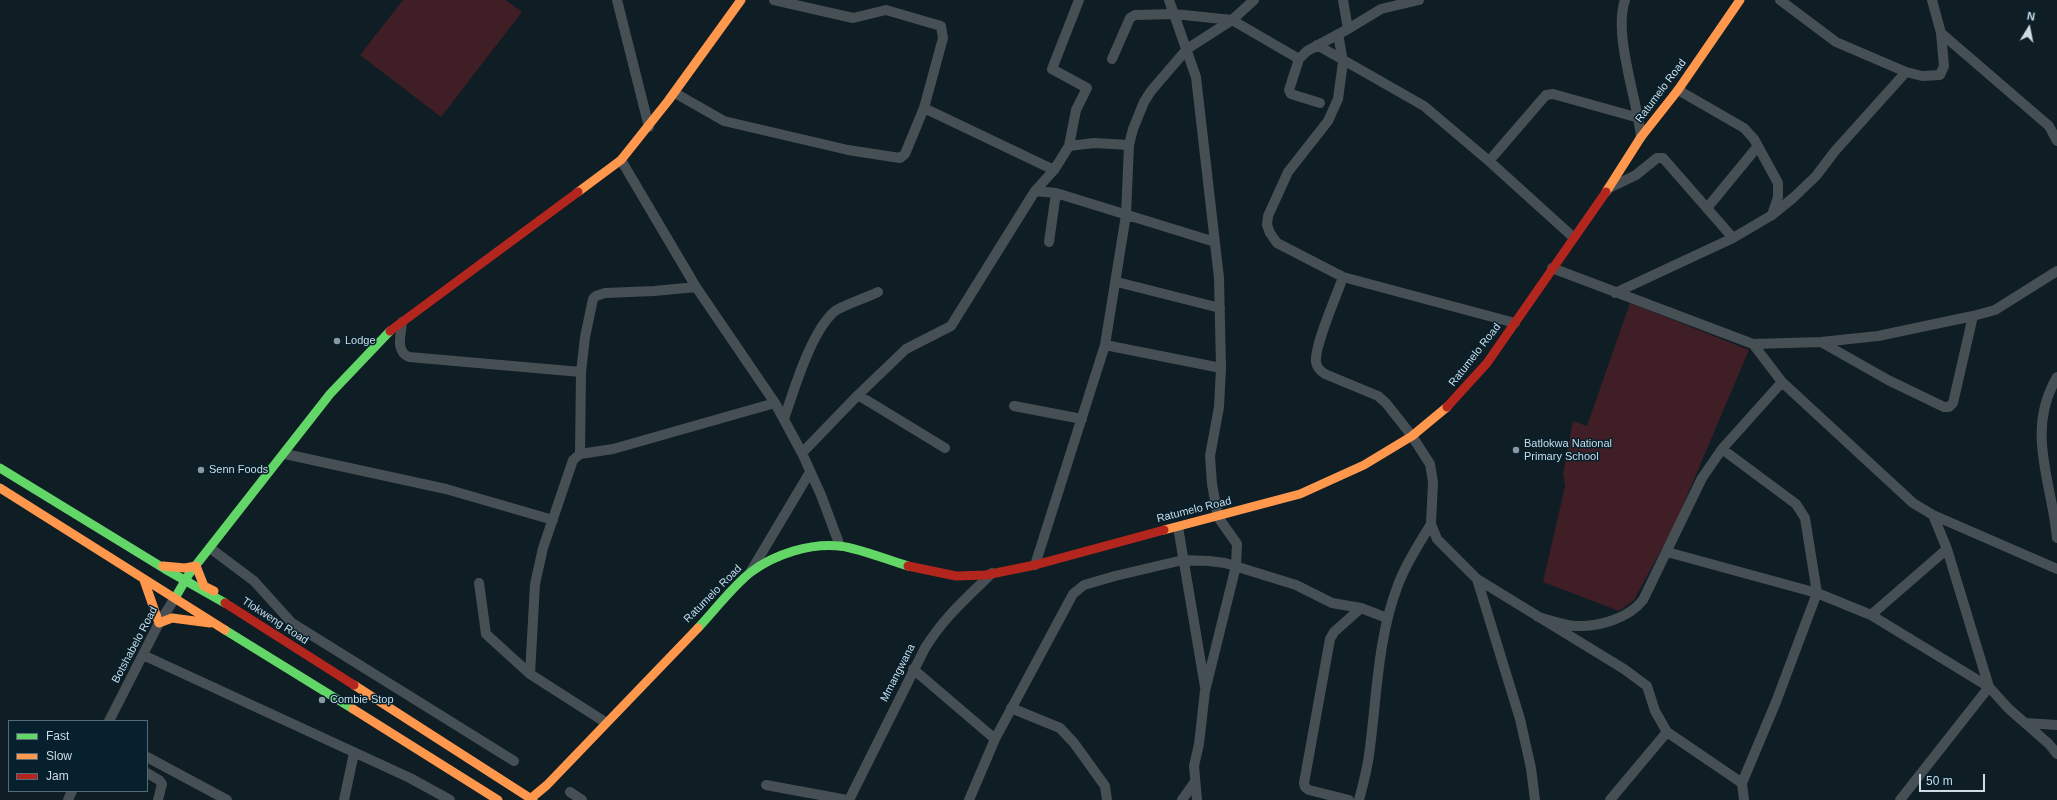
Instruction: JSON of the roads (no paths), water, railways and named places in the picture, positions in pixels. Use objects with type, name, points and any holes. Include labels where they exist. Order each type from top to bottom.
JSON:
[{"type":"street","points":[[617,0],[649,127]]},
{"type":"street","name":"Botshabelo Road","points":[[110,720],[159,623],[175,598],[184,580],[285,454],[330,394],[386,334],[621,160],[675,93],[741,0]]},
{"type":"street","points":[[675,93],[724,121],[848,150],[900,158],[906,153],[924,108],[943,38],[942,29],[938,24],[886,10],[859,17],[848,17],[774,0]]},
{"type":"street","points":[[802,453],[858,395],[906,349],[951,326],[1035,191],[1054,170],[1069,146],[1076,110],[1088,88],[1085,85],[1052,69],[1079,0]]},
{"type":"street","points":[[1169,0],[1196,77],[1215,242],[1220,308],[1221,368],[1219,407],[1210,456],[1212,484],[1218,517],[1236,542],[1236,566],[1205,691],[1199,744],[1194,766],[1194,783],[1197,800]]},
{"type":"street","points":[[1035,565],[1105,345],[1117,282],[1126,215],[1129,145],[1133,129],[1144,102],[1187,49],[1232,20],[1254,0]]},
{"type":"street","points":[[1343,0],[1348,29]]},
{"type":"street","points":[[1320,103],[1291,94],[1289,90],[1298,59],[1317,45],[1348,29],[1381,8],[1388,0]]},
{"type":"street","points":[[1381,8],[1419,0]]},
{"type":"street","points":[[1625,0],[1622,13],[1622,37],[1639,118],[1641,137]]},
{"type":"street","name":"Ratumelo Road","points":[[531,799],[750,573],[775,558],[797,550],[840,546],[912,567],[958,576],[992,573],[1035,565],[1300,494],[1364,465],[1412,436],[1455,400],[1487,363],[1573,237],[1609,188],[1641,137],[1678,90],[1740,0]]},
{"type":"street","points":[[1780,0],[1836,42],[1906,72],[1922,76],[1940,75],[1944,66],[1941,33],[1932,0]]},
{"type":"street","points":[[1112,59],[1130,18],[1140,14],[1174,14],[1232,20],[1298,59]]},
{"type":"street","points":[[1941,33],[2053,127],[2057,142]]},
{"type":"street","points":[[1338,34],[1343,62],[1338,99],[1328,121],[1288,172],[1268,216],[1267,225],[1277,243],[1343,277],[1515,323]]},
{"type":"street","points":[[1317,45],[1343,62],[1424,106],[1489,161],[1573,237]]},
{"type":"street","points":[[1615,293],[1733,238],[1772,215],[1793,198],[1816,176],[1835,151],[1906,72]]},
{"type":"street","points":[[1678,90],[1744,128],[1758,146],[1778,183],[1778,197],[1772,215]]},
{"type":"street","points":[[1489,161],[1546,95],[1553,94],[1639,118]]},
{"type":"street","points":[[924,108],[1054,170]]},
{"type":"street","points":[[1069,146],[1094,143],[1129,145]]},
{"type":"street","points":[[1707,208],[1758,146]]},
{"type":"street","points":[[1609,188],[1627,180],[1660,157],[1663,158],[1733,238]]},
{"type":"street","points":[[621,160],[696,287],[775,403],[802,453],[821,495],[840,546]]},
{"type":"street","points":[[1035,191],[1056,193],[1215,242]]},
{"type":"street","points":[[1049,242],[1056,193]]},
{"type":"street","points":[[1552,268],[1753,344],[1822,342],[1878,336],[1973,316],[1995,310],[2057,271]]},
{"type":"street","points":[[1343,277],[1322,334],[1316,354],[1316,364],[1319,370],[1325,374],[1378,396],[1386,403],[1412,436],[1430,464],[1433,482],[1431,524],[1437,539],[1477,579],[1643,682],[1649,689],[1653,707],[1667,732],[1742,783]]},
{"type":"street","points":[[1117,282],[1220,308]]},
{"type":"street","points":[[580,454],[581,372],[585,337],[593,299],[596,296],[605,293],[654,291],[696,287]]},
{"type":"street","points":[[784,419],[807,353],[824,325],[836,311],[878,292]]},
{"type":"street","points":[[1822,342],[1888,380],[1944,407],[1949,407],[1953,403],[1973,316]]},
{"type":"street","points":[[402,322],[400,348],[404,355],[409,357],[581,372]]},
{"type":"street","points":[[1753,344],[1782,382],[1913,503],[1934,515],[2057,569]]},
{"type":"street","points":[[1105,345],[1221,368]]},
{"type":"street","points":[[2057,377],[2048,397],[2043,415],[2040,440],[2044,469],[2055,514],[2057,538]]},
{"type":"street","points":[[1538,617],[1576,626],[1620,618],[1638,607],[1667,552],[1702,478],[1722,449],[1782,382]]},
{"type":"street","points":[[858,395],[945,448]]},
{"type":"street","points":[[530,674],[536,584],[543,548],[573,460],[580,454],[613,449],[775,403]]},
{"type":"street","points":[[1014,406],[1082,419]]},
{"type":"street","points":[[1722,449],[1796,504],[1802,511],[1806,518],[1817,593],[1776,702],[1742,783],[1744,800]]},
{"type":"street","points":[[285,454],[446,489],[553,520]]},
{"type":"street","name":"Tlokweng Road","points":[[0,468],[184,580],[222,601],[531,799]]},
{"type":"street","points":[[750,573],[810,472]]},
{"type":"street","points":[[0,488],[144,580],[215,622],[498,800]]},
{"type":"street","points":[[1934,515],[1947,549],[1989,687]]},
{"type":"street","points":[[1359,800],[1369,757],[1377,681],[1387,618],[1398,585],[1412,553],[1431,524]]},
{"type":"street","points":[[1178,527],[1205,691]]},
{"type":"street","points":[[210,548],[254,581],[292,624],[514,761]]},
{"type":"street","points":[[1871,615],[1947,549]]},
{"type":"street","points":[[1667,552],[1817,593],[1871,615],[1989,687],[2050,744],[2057,754]]},
{"type":"street","points":[[149,559],[166,567],[196,566],[204,586],[216,592],[222,601]]},
{"type":"street","points":[[969,800],[994,739],[1073,594],[1078,589],[1115,576],[1183,560],[1209,561],[1236,566],[1307,589],[1332,603],[1360,608],[1387,618]]},
{"type":"street","name":"Mmangwana","points":[[848,800],[913,669],[939,625],[992,573]]},
{"type":"street","points":[[1477,579],[1520,719],[1531,768],[1535,800]]},
{"type":"street","points":[[144,580],[144,589],[156,608],[159,623],[172,617],[204,624],[215,622]]},
{"type":"street","points":[[479,583],[486,634],[530,674],[604,722]]},
{"type":"street","points":[[1349,800],[1309,790],[1305,787],[1304,783],[1330,638],[1334,632],[1360,608]]},
{"type":"street","points":[[143,655],[410,778],[450,800]]},
{"type":"street","points":[[913,669],[994,739]]},
{"type":"street","points":[[1900,800],[1989,687]]},
{"type":"street","points":[[1011,708],[1060,728],[1101,780],[1105,797]]},
{"type":"street","points":[[2026,723],[2057,725]]},
{"type":"street","points":[[1610,800],[1667,732]]},
{"type":"street","points":[[344,800],[354,753]]},
{"type":"street","points":[[148,758],[227,800]]},
{"type":"street","points":[[148,774],[159,780],[162,784],[158,800]]},
{"type":"street","points":[[1182,800],[1194,783]]},
{"type":"street","points":[[766,785],[848,800]]},
{"type":"street","points":[[570,792],[582,800]]},
{"type":"place","name":"Lodge","points":[[337,341]]},
{"type":"place","name":"Batlokwa National Primary School","points":[[1516,450]]},
{"type":"place","name":"Senn Foods","points":[[201,470]]},
{"type":"place","name":"Combie Stop","points":[[322,700]]}]
